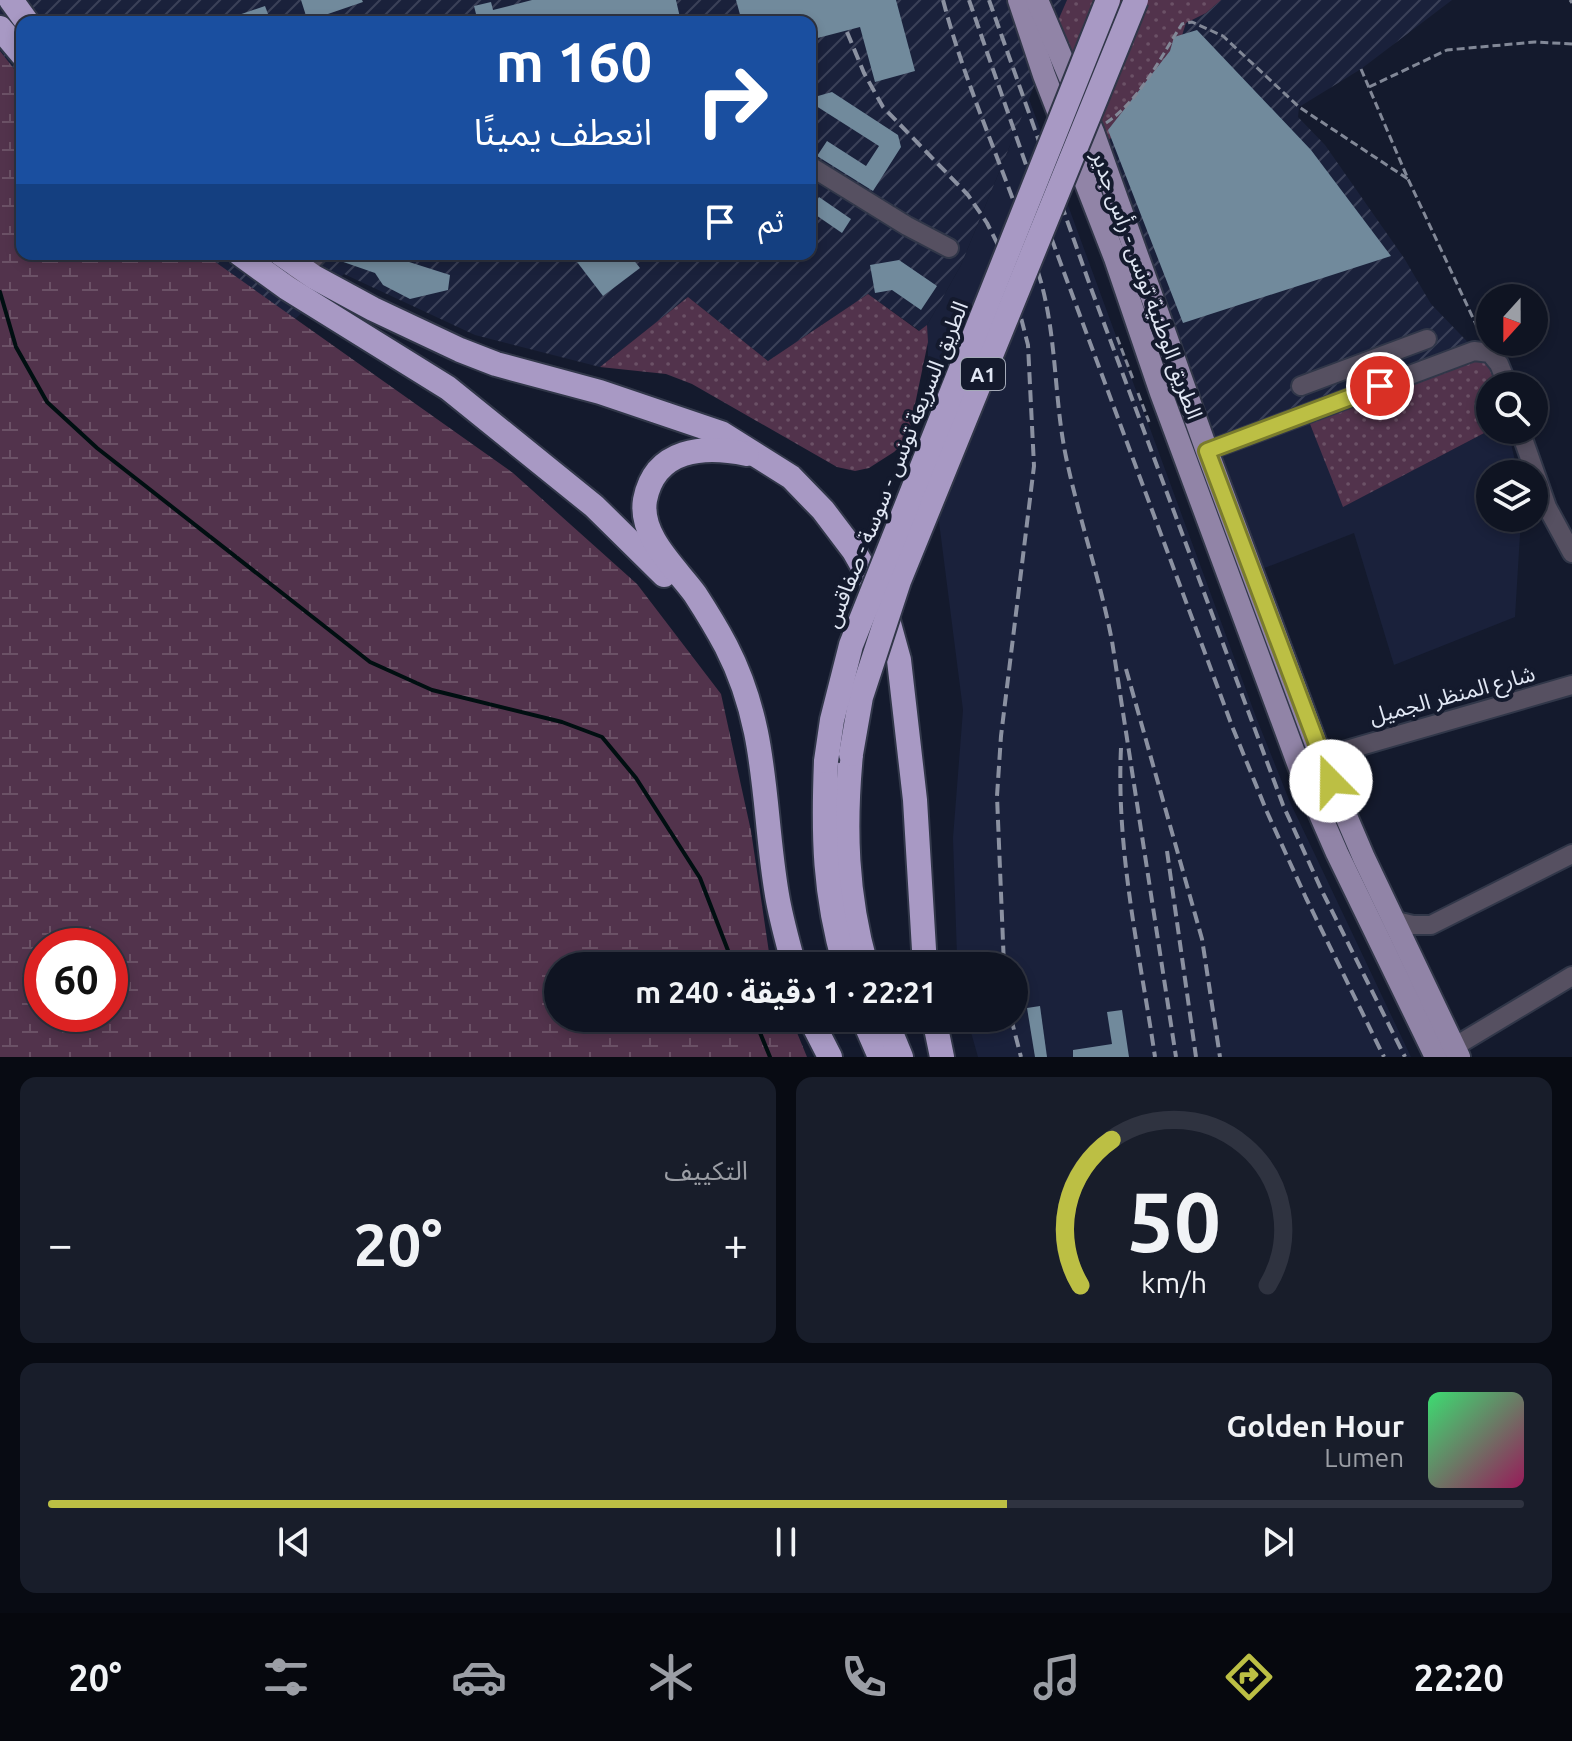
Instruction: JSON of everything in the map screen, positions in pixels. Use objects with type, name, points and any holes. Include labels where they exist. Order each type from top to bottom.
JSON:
[{"type":"highway","name":"الطريق السريعة تونس - سوسة - صفاقس","points":[[842,952],[824,860],[826,761],[832,720],[851,645],[1108,0]]},
{"type":"highway","name":"A1","points":[[862,952],[847,861],[846,815],[851,754],[861,697],[899,581],[1136,0]]},
{"type":"highway","points":[[0,28],[16,47]]},
{"type":"highway","points":[[262,260],[303,271],[373,309],[496,364],[600,392],[721,433],[791,477],[823,510],[854,551],[883,602],[901,676],[915,800],[924,952]]},
{"type":"highway","points":[[303,271],[594,506],[641,551],[726,645]]},
{"type":"highway","points":[[757,457],[704,449],[674,458],[660,467],[652,479],[645,502],[647,525],[656,543],[695,594],[726,645],[753,711],[762,758],[777,896],[791,952]]},
{"type":"highway","points":[[817,1032],[830,1057]]},
{"type":"highway","points":[[869,1032],[880,1057]]},
{"type":"highway","points":[[891,1032],[901,1057]]},
{"type":"highway","points":[[937,1032],[942,1057]]},
{"type":"main road","name":"الطريق الوطنية تونس - رأس جدير","points":[[1019,0],[1298,764],[1337,853],[1450,1054]]},
{"type":"main road","name":"الطريق الوطنية تونس - رأس جدير","points":[[1037,0],[1093,132],[1320,755],[1364,858],[1396,921],[1450,1054]]},
{"type":"street","points":[[816,170],[949,248]]},
{"type":"street","points":[[1301,386],[1427,339]]},
{"type":"street","points":[[1207,451],[1476,351]]},
{"type":"street","points":[[1345,370],[1353,396]]},
{"type":"street","points":[[1525,444],[1547,507],[1572,553]]},
{"type":"street","name":"شارع المنظر الجميل","points":[[1298,764],[1320,755],[1572,685]]},
{"type":"street","points":[[1396,921],[1431,925],[1572,854]]},
{"type":"street","points":[[1450,1054],[1572,976]]},
{"type":"path","points":[[1093,132],[1118,115],[1141,89],[1182,24],[1192,22],[1223,36],[1299,107],[1408,179]]},
{"type":"path","points":[[1369,87],[1447,50],[1535,42],[1572,44]]},
{"type":"path","points":[[1361,69],[1408,179],[1476,323]]},
{"type":"path","points":[[1117,337],[1133,379]]},
{"type":"path","points":[[1138,393],[1149,422]]},
{"type":"shaded area","points":[[0,0],[1067,0],[961,265],[927,325],[920,331],[868,294],[768,361],[688,297],[600,367],[475,335],[344,274],[295,319],[212,260],[816,260],[816,16],[16,16],[16,71],[0,51]]},
{"type":"shaded area","points":[[1221,0],[1452,0],[1361,69],[1299,107],[1298,117],[1325,145],[1404,258],[1431,304],[1476,351],[1476,356],[1486,361],[1214,451],[1103,143],[1144,118],[1186,23],[1206,13]]},
{"type":"shaded area","points":[[1029,99],[1256,717],[1290,802],[1411,1057],[978,1057],[971,1032],[1028,1032],[1028,952],[957,952],[953,838],[963,710],[931,459],[927,325],[961,265]]},
{"type":"shaded area","points":[[1306,414],[1344,506],[1476,437],[1476,444],[1511,444],[1515,460],[1476,460],[1476,532],[1520,532],[1515,617],[1394,665],[1354,533],[1257,571],[1214,451]]},
{"type":"green space","points":[[1067,0],[1221,0],[1206,13],[1186,23],[1144,118],[1103,143],[1057,23]]},
{"type":"green space","points":[[0,51],[16,71],[16,260],[212,260],[513,473],[637,584],[721,694],[751,831],[769,952],[544,952],[544,1032],[797,1032],[807,1057],[0,1057]]},
{"type":"green space","points":[[868,294],[919,331],[927,325],[928,342],[908,438],[894,452],[869,468],[855,471],[837,467],[692,384],[666,374],[600,367],[688,297],[768,361]]},
{"type":"green space","points":[[1450,356],[1486,361],[1492,372],[1476,372],[1476,437],[1343,507],[1306,414]]},
{"type":"building","points":[[301,0],[363,2],[325,16],[306,16]]},
{"type":"building","points":[[532,0],[676,0],[680,16],[476,16],[474,6],[491,2],[493,10]]},
{"type":"building","points":[[736,0],[896,0],[915,71],[875,82],[860,27],[816,38],[816,16],[740,16]]},
{"type":"building","points":[[265,6],[269,16],[236,16]]},
{"type":"building","points":[[1197,30],[1311,150],[1391,256],[1183,323],[1108,130],[1170,51],[1174,37]]},
{"type":"building","points":[[832,92],[898,135],[901,147],[873,191],[817,156],[827,141],[866,166],[879,146],[816,106],[818,96]]},
{"type":"building","points":[[819,197],[851,219],[842,233],[816,215]]},
{"type":"building","points":[[338,260],[403,260],[450,275],[448,290],[410,299],[383,285],[375,273]]},
{"type":"building","points":[[576,260],[634,260],[640,268],[603,296]]},
{"type":"building","points":[[899,260],[937,286],[921,310],[892,290],[875,293],[870,265]]},
{"type":"building","points":[[1040,1006],[1047,1057],[1035,1057],[1028,1008]]},
{"type":"building","points":[[1122,1010],[1129,1057],[1073,1057],[1073,1050],[1112,1044],[1107,1012]]},
{"type":"waterway","points":[[0,292],[16,347],[47,402],[97,448],[370,662],[432,690],[562,722],[602,737],[636,778],[700,878],[729,952]]},
{"type":"waterway","points":[[760,1032],[770,1057]]},
{"type":"railway","points":[[943,0],[965,71],[1030,247],[1046,304],[1066,457],[1112,641],[1176,1057]]},
{"type":"railway","points":[[969,0],[1052,240],[1232,726],[1306,898],[1384,1057]]},
{"type":"railway","points":[[989,0],[1092,291],[1283,805],[1405,1057]]},
{"type":"railway","points":[[847,32],[864,73],[883,107],[968,195],[987,223],[1007,263],[1028,345],[1034,466],[1001,736],[997,796],[1003,952]]},
{"type":"railway","points":[[1126,669],[1202,939],[1220,1057]]},
{"type":"railway","points":[[1121,748],[1120,787],[1126,865],[1155,1057]]},
{"type":"railway","points":[[1167,851],[1196,1057]]},
{"type":"railway","points":[[1015,1032],[1021,1057]]},
{"type":"route","points":[[1331,781],[1207,451],[1380,386]]}]
